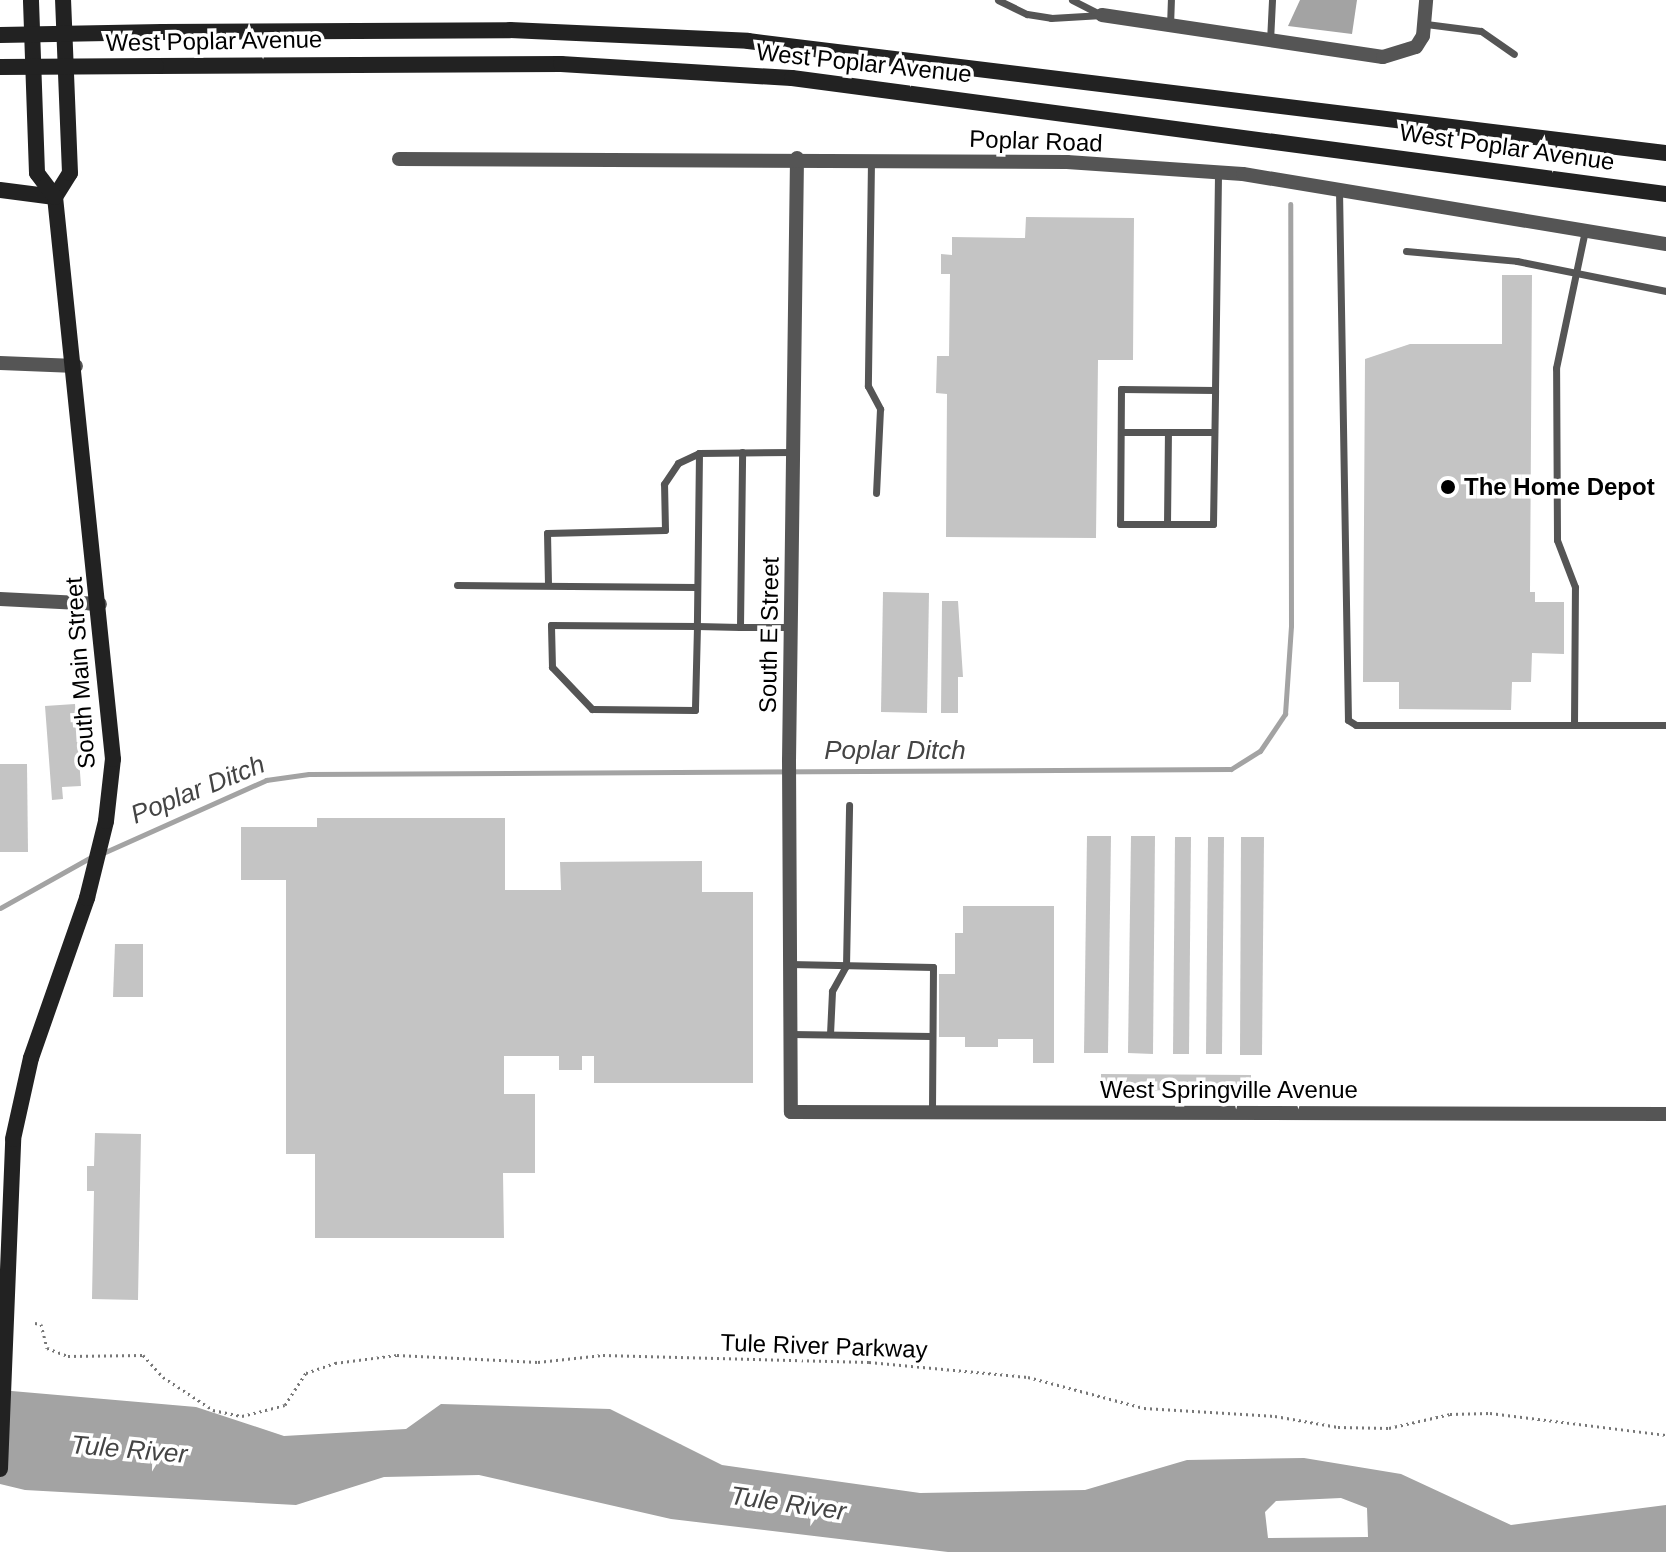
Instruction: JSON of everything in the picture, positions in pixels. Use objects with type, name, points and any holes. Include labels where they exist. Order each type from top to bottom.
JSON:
[{"type":"main road","name":"South Main Street","points":[[0,1469],[3,1208],[18,1105],[87,898],[106,821],[113,742],[76,366],[55,197],[37,173],[31,0]]},
{"type":"main road","name":"South Main Street","points":[[55,197],[70,173],[63,0]]},
{"type":"main road","name":"West Poplar Avenue","points":[[0,35],[510,30],[733,40],[1666,153]]},
{"type":"main road","name":"West Poplar Avenue","points":[[0,67],[561,64],[792,78],[1666,194]]},
{"type":"main road","points":[[0,190],[55,197]]},
{"type":"street","points":[[1102,15],[1383,57],[1416,47],[1426,24],[1426,0]]},
{"type":"street","name":"Poplar Road","points":[[399,159],[797,158],[1067,162],[1218,172],[1339,189],[1666,244]]},
{"type":"street","name":"South E Street","points":[[791,1112],[791,627],[797,158]]},
{"type":"street","points":[[0,363],[76,366]]},
{"type":"street","points":[[0,599],[100,604]]},
{"type":"street","name":"West Springville Avenue","points":[[791,1112],[1666,1114]]},
{"type":"lane","points":[[998,0],[1027,14],[1051,18],[1102,15]]},
{"type":"lane","points":[[1072,0],[1102,15]]},
{"type":"lane","points":[[1170,26],[1171,0]]},
{"type":"lane","points":[[1270,41],[1272,0]]},
{"type":"lane","points":[[1426,24],[1481,31],[1514,54]]},
{"type":"lane","points":[[871,159],[868,386],[880,409],[876,493]]},
{"type":"lane","points":[[1215,390],[1121,389],[1120,524],[1213,524],[1214,432],[1215,390],[1218,172]]},
{"type":"lane","points":[[1339,189],[1348,720],[1356,725],[1666,725]]},
{"type":"lane","points":[[1574,725],[1575,587],[1557,540],[1556,368],[1585,230]]},
{"type":"lane","points":[[1406,251],[1517,261],[1666,291]]},
{"type":"lane","points":[[1121,432],[1214,432]]},
{"type":"lane","points":[[1167,524],[1168,432]]},
{"type":"lane","points":[[740,627],[742,452]]},
{"type":"lane","points":[[548,584],[547,533],[665,530],[664,484],[678,463],[699,453],[793,452]]},
{"type":"lane","points":[[699,453],[697,626],[695,710],[592,709],[552,667],[551,625],[697,626],[740,627],[791,627]]},
{"type":"lane","points":[[457,585],[697,587]]},
{"type":"lane","points":[[830,1034],[832,991],[846,966],[849,805]]},
{"type":"lane","points":[[790,964],[933,967],[932,1112]]},
{"type":"lane","points":[[791,1034],[931,1036]]},
{"type":"path","name":"Tule River Parkway","points":[[35,1323],[41,1324],[47,1348],[68,1356],[143,1355],[163,1377],[213,1410],[242,1416],[285,1405],[306,1373],[335,1363],[397,1355],[538,1362],[603,1355],[869,1362],[1028,1377],[1144,1408],[1275,1416],[1338,1427],[1389,1428],[1450,1414],[1490,1413],[1666,1435]]},
{"type":"water","points":[[1300,0],[1357,0],[1352,34],[1288,26]]},
{"type":"water","name":"Tule River","points":[[0,1390],[196,1407],[284,1436],[406,1429],[441,1404],[610,1409],[722,1465],[920,1493],[1085,1490],[1187,1460],[1304,1458],[1401,1474],[1511,1525],[1666,1505],[1666,1552],[948,1552],[671,1519],[479,1475],[384,1477],[296,1505],[25,1490],[0,1484]],"holes":[[[1341,1498],[1367,1508],[1368,1537],[1268,1538],[1265,1512],[1276,1501]]]},
{"type":"building","points":[[1026,217],[1134,218],[1133,360],[1098,360],[1096,538],[946,537],[947,394],[936,393],[937,356],[949,356],[950,274],[941,274],[941,254],[952,255],[952,237],[1025,238]]},
{"type":"building","name":"The Home Depot","points":[[1502,275],[1532,275],[1530,592],[1535,592],[1535,602],[1564,602],[1564,654],[1532,653],[1531,682],[1512,682],[1511,710],[1399,709],[1399,682],[1363,682],[1365,359],[1410,344],[1502,344]]},
{"type":"building","points":[[883,592],[929,593],[927,713],[881,712]]},
{"type":"building","points":[[942,601],[958,601],[963,677],[958,677],[958,713],[941,713]]},
{"type":"building","points":[[75,704],[81,786],[62,787],[63,799],[52,800],[45,706]]},
{"type":"building","points":[[0,764],[27,764],[28,852],[0,852]]},
{"type":"building","points":[[317,818],[505,818],[505,890],[561,890],[560,862],[702,861],[702,892],[753,892],[753,1083],[594,1083],[594,1056],[582,1056],[582,1070],[559,1070],[559,1056],[504,1056],[504,1094],[535,1094],[535,1173],[503,1173],[504,1238],[315,1238],[315,1154],[286,1154],[286,880],[241,880],[241,827],[317,827]]},
{"type":"building","points":[[1087,836],[1111,836],[1108,1053],[1084,1053]]},
{"type":"building","points":[[1131,836],[1155,836],[1153,1054],[1128,1053]]},
{"type":"building","points":[[1175,837],[1191,837],[1189,1054],[1173,1054]]},
{"type":"building","points":[[1208,837],[1224,837],[1222,1054],[1206,1054]]},
{"type":"building","points":[[1241,837],[1264,837],[1262,1055],[1240,1055]]},
{"type":"building","points":[[963,906],[1054,906],[1054,1063],[1033,1063],[1033,1039],[998,1039],[998,1047],[965,1047],[965,1037],[939,1037],[939,974],[955,974],[955,933],[963,933]]},
{"type":"building","points":[[115,944],[143,944],[143,997],[113,997]]},
{"type":"building","points":[[1101,1074],[1251,1075],[1251,1091],[1101,1090]]},
{"type":"building","points":[[95,1133],[141,1134],[138,1300],[92,1299],[94,1191],[87,1191],[87,1166],[94,1166]]},
{"type":"waterway","name":"Poplar Ditch","points":[[103,853],[266,780],[309,774],[1231,769],[1260,751],[1285,714],[1291,626],[1290,204]]},
{"type":"waterway","name":"Poplar Ditch","points":[[0,908],[93,856]]},
{"type":"place","name":"The Home Depot","points":[[1448,487]]}]
